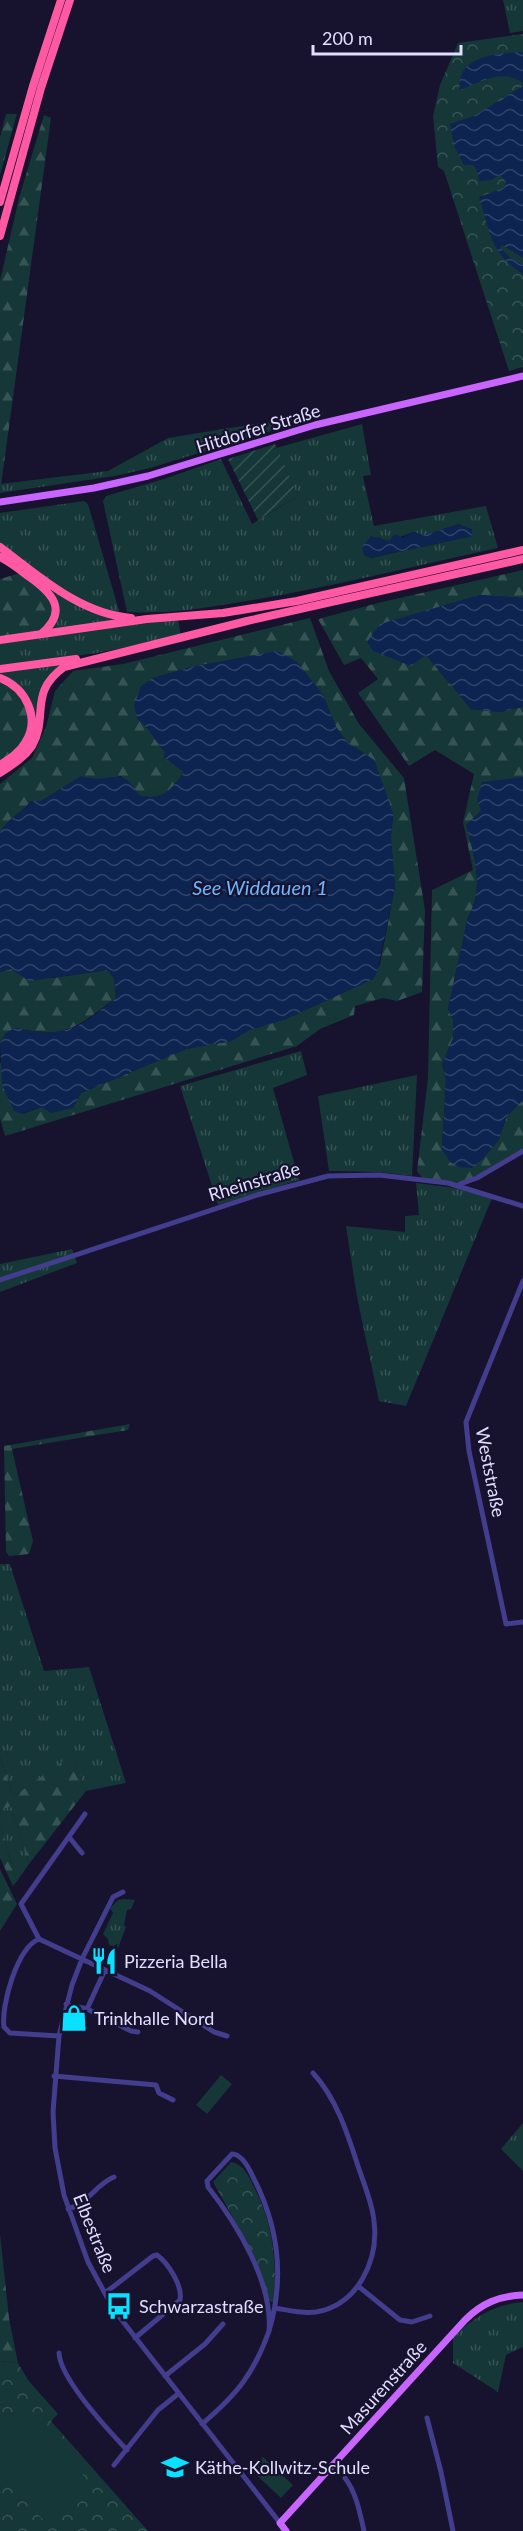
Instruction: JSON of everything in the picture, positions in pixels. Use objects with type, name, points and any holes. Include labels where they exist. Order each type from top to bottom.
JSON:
[{"type":"highway","points":[[0,202],[33,86],[61,0]]},
{"type":"highway","points":[[0,236],[38,98],[70,0]]},
{"type":"highway","points":[[0,547],[77,602],[114,616],[147,619]]},
{"type":"highway","points":[[0,640],[147,619],[223,613],[297,601],[523,550]]},
{"type":"highway","points":[[0,557],[45,588],[51,595],[56,615],[41,634]]},
{"type":"highway","points":[[0,773],[19,761],[32,746],[38,725],[42,692],[56,672],[64,667],[82,660],[523,559]]},
{"type":"highway","points":[[0,669],[108,655]]},
{"type":"highway","points":[[0,678],[15,686],[23,694],[32,718],[25,744],[0,765]]},
{"type":"main road","name":"Hitdorfer Straße","points":[[0,502],[94,488],[148,476],[315,425],[523,376]]},
{"type":"main road","name":"Masurenstraße","points":[[280,2523],[473,2312],[498,2298],[523,2295]]},
{"type":"main road","name":"Elbestraße","points":[[280,2523],[286,2531]]},
{"type":"street","points":[[458,1185],[477,1178],[523,1151]]},
{"type":"street","name":"Rheinstraße","points":[[0,1280],[257,1195],[328,1176],[379,1174],[458,1185],[523,1206]]},
{"type":"street","points":[[477,1178],[479,1191]]},
{"type":"street","name":"Weststraße","points":[[523,1281],[466,1422],[468,1442],[506,1624],[523,1622]]},
{"type":"street","points":[[85,1814],[21,1904],[39,1939],[162,1997],[214,2031],[227,2036]]},
{"type":"street","points":[[69,1837],[82,1853]]},
{"type":"street","name":"Elbestraße","points":[[123,1892],[113,1898],[82,1959],[66,2004],[59,2036],[54,2076],[54,2140],[68,2209],[88,2262],[105,2293],[135,2338],[280,2523]]},
{"type":"street","points":[[39,1939],[29,1946],[16,1969],[6,1999],[4,2027],[10,2033],[59,2036]]},
{"type":"street","points":[[87,2009],[105,1970]]},
{"type":"street","points":[[66,2004],[87,2009],[131,2031],[138,2032]]},
{"type":"street","points":[[267,2308],[301,2312],[321,2310],[343,2300],[358,2286],[370,2262],[374,2245],[373,2212],[336,2107],[313,2073]]},
{"type":"street","points":[[54,2076],[156,2085],[159,2093],[173,2100]]},
{"type":"street","points":[[202,2424],[231,2398],[245,2381],[269,2331],[276,2308],[279,2268],[271,2217],[251,2172],[240,2157],[232,2154],[207,2181],[208,2187],[244,2241],[258,2275],[267,2308],[269,2331]]},
{"type":"street","points":[[68,2209],[80,2206],[107,2180],[114,2177]]},
{"type":"street","points":[[105,2293],[153,2256],[161,2258],[168,2267],[180,2290],[180,2300],[135,2338]]},
{"type":"street","points":[[358,2286],[400,2320],[412,2322],[430,2316]]},
{"type":"street","points":[[165,2376],[205,2344],[223,2325]]},
{"type":"street","points":[[59,2353],[60,2361],[83,2397],[127,2450]]},
{"type":"street","points":[[114,2464],[159,2410],[178,2394]]},
{"type":"street","points":[[427,2418],[453,2531]]},
{"type":"street","points":[[345,2478],[350,2484],[359,2508],[364,2531]]},
{"type":"green space","points":[[503,0],[523,0],[523,31],[510,33]]},
{"type":"green space","points":[[523,34],[523,367],[509,371],[444,171],[438,167],[433,116],[440,85],[458,43]]},
{"type":"green space","points":[[6,114],[17,114],[0,175],[0,137]]},
{"type":"green space","points":[[44,115],[51,118],[0,493],[0,281],[19,198]]},
{"type":"green space","points":[[323,413],[323,415],[150,468],[115,476],[0,493],[0,484],[108,471],[168,438]]},
{"type":"green space","points":[[362,424],[371,475],[363,476],[374,526],[486,506],[498,548],[259,599],[177,611],[127,612],[103,501],[106,496],[221,459],[252,524],[298,496],[276,448]],"holes":[[[459,524],[472,536],[371,558],[364,555],[379,537],[390,541],[413,532],[425,535]]]},
{"type":"green space","points":[[275,444],[298,496],[258,520],[228,459]]},
{"type":"green space","points":[[84,501],[88,504],[120,614],[87,603],[72,595],[0,545],[0,513]]},
{"type":"green space","points":[[0,550],[59,593],[120,621],[47,632],[57,609],[0,555]]},
{"type":"green space","points":[[523,570],[523,598],[479,595],[426,655],[471,709],[500,712],[523,707],[523,777],[466,825],[475,859],[477,883],[448,1009],[453,1019],[453,1039],[442,1064],[446,1079],[442,1148],[498,1141],[507,1116],[523,1100],[523,1149],[476,1177],[458,1183],[422,1178],[417,1171],[428,1078],[432,890],[473,870],[463,822],[474,774],[435,750],[409,766],[358,693],[378,679],[361,658],[344,665],[318,619]]},
{"type":"green space","points":[[20,573],[39,586],[47,595],[53,617],[41,630],[36,632],[0,637],[0,579]]},
{"type":"green space","points":[[310,618],[329,671],[359,724],[404,778],[425,910],[422,992],[397,1001],[383,998],[355,1006],[354,1015],[320,1029],[297,1046],[5,1136],[0,1118],[0,1061],[3,1072],[2,1085],[23,1114],[42,1107],[73,1108],[81,1093],[186,1049],[231,1041],[249,1030],[286,1019],[373,979],[380,964],[395,887],[391,839],[393,815],[374,760],[347,742],[336,727],[323,695],[296,661],[195,666],[153,678],[148,709],[149,726],[165,752],[164,757],[184,772],[176,783],[165,794],[152,799],[135,792],[121,776],[100,780],[81,777],[41,801],[31,801],[6,824],[0,833],[0,784],[32,758],[46,727],[55,691],[73,671],[123,664]]},
{"type":"green space","points":[[178,619],[181,636],[97,653],[0,666],[0,643]]},
{"type":"green space","points":[[65,663],[50,675],[29,746],[11,761],[28,697],[15,682],[0,676],[0,672]]},
{"type":"green space","points":[[0,681],[23,701],[29,718],[25,737],[19,747],[0,762]]},
{"type":"green space","points":[[11,969],[53,978],[107,970],[114,978],[116,998],[80,1024],[70,1028],[48,1032],[15,1028],[6,1033],[0,1044],[0,972]]},
{"type":"green space","points":[[301,1051],[307,1075],[273,1088],[299,1180],[218,1205],[180,1086]]},
{"type":"green space","points":[[417,1075],[412,1176],[379,1172],[329,1171],[318,1096]]},
{"type":"green space","points":[[416,1183],[456,1188],[492,1198],[406,1406],[379,1401],[357,1297],[346,1226],[405,1232],[405,1216],[419,1215]]},
{"type":"green space","points":[[72,1249],[77,1263],[0,1292],[0,1264]]},
{"type":"green space","points":[[130,1424],[128,1430],[12,1449],[33,1541],[29,1554],[9,1556],[6,1552],[4,1446]]},
{"type":"green space","points":[[0,1564],[10,1564],[44,1671],[89,1667],[126,1783],[86,1791],[72,1756],[14,1796],[0,1758]]},
{"type":"green space","points":[[72,1755],[86,1791],[29,1864],[11,1806],[0,1810],[0,1758],[14,1796]]},
{"type":"green space","points":[[11,1805],[29,1864],[17,1881],[0,1826],[0,1810]]},
{"type":"green space","points":[[0,1826],[17,1881],[13,1886],[0,1858]]},
{"type":"green space","points":[[0,1869],[17,1904],[0,1931]]},
{"type":"green space","points":[[123,1899],[135,1900],[131,1909],[127,1910],[124,1925],[126,1927],[118,1948],[109,1945],[108,1939],[103,1934],[113,1913],[110,1908]]},
{"type":"green space","points":[[221,2075],[232,2084],[207,2114],[196,2105]]},
{"type":"green space","points":[[523,2123],[523,2171],[501,2149]]},
{"type":"green space","points":[[231,2162],[246,2172],[266,2215],[275,2270],[275,2299],[272,2302],[268,2300],[239,2228],[213,2182]]},
{"type":"green space","points":[[0,2234],[9,2318],[18,2363],[0,2361]]},
{"type":"green space","points":[[523,2302],[523,2347],[506,2355],[498,2392],[453,2363],[453,2336],[485,2313],[502,2306]]},
{"type":"green space","points":[[0,2361],[18,2363],[28,2380],[58,2414],[51,2421],[148,2531],[0,2531]]},
{"type":"green space","points":[[22,2408],[90,2483],[46,2523],[0,2473],[0,2428]]},
{"type":"green space","points":[[263,2457],[293,2485],[281,2498],[251,2470]]},
{"type":"water","points":[[523,52],[523,83],[516,79],[500,77],[484,80],[460,90],[460,78],[464,69],[471,63],[491,55]]},
{"type":"water","points":[[523,86],[523,258],[502,245],[500,247],[510,258],[523,265],[523,274],[497,250],[479,197],[504,188],[506,182],[500,175],[491,180],[479,181],[474,165],[464,165],[454,146],[450,124],[474,116]]},
{"type":"water","points":[[459,524],[472,529],[472,536],[370,558],[364,555],[362,547],[371,536],[390,541],[397,534],[402,538],[413,532],[425,535]]},
{"type":"water","points":[[479,595],[523,598],[523,707],[500,712],[471,709],[426,655],[411,666],[373,651],[367,642],[380,624]]},
{"type":"water","name":"See Widdauen 1","points":[[277,651],[296,661],[323,695],[336,727],[347,742],[374,760],[389,801],[393,815],[391,839],[395,887],[377,973],[373,979],[286,1019],[249,1030],[231,1041],[186,1049],[81,1093],[73,1108],[51,1113],[42,1107],[22,1114],[14,1111],[2,1085],[0,1044],[6,1033],[15,1028],[47,1032],[70,1029],[81,1024],[116,998],[114,978],[107,970],[29,981],[11,969],[0,972],[0,833],[10,820],[32,801],[41,801],[81,776],[100,779],[120,777],[132,785],[139,795],[160,795],[171,789],[184,772],[164,757],[165,752],[137,719],[134,705],[141,686],[153,678],[195,666]]},
{"type":"water","points":[[523,777],[523,1100],[507,1116],[498,1141],[481,1161],[472,1168],[459,1167],[450,1162],[442,1149],[446,1079],[442,1064],[453,1038],[453,1020],[448,1009],[468,917],[476,895],[476,871],[466,825],[481,811],[477,800],[482,782]]},
{"type":"place","name":"Pizzeria Bella","points":[[104,1961]]},
{"type":"place","name":"Trinkhalle Nord","points":[[74,2018]]},
{"type":"place","name":"Schwarzastraße","points":[[119,2306]]},
{"type":"place","name":"Käthe-Kollwitz-Schule","points":[[175,2467]]}]
